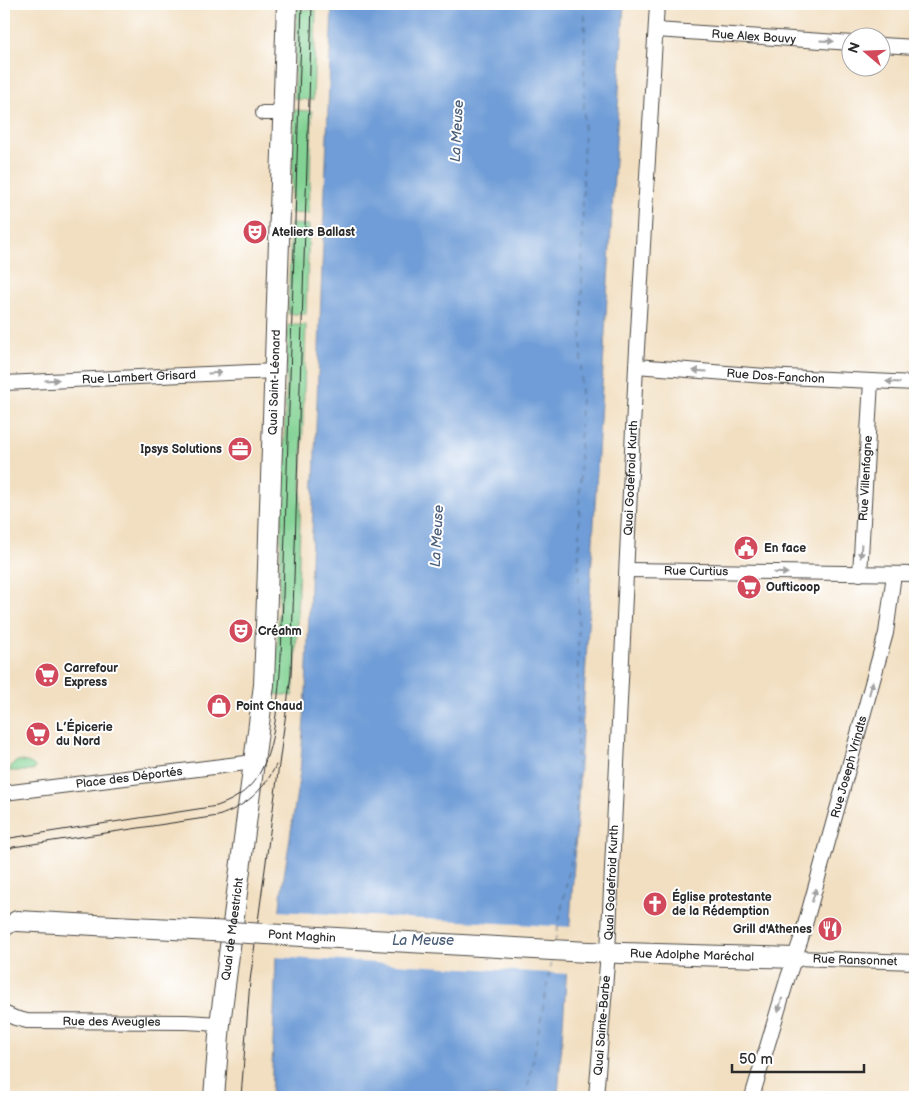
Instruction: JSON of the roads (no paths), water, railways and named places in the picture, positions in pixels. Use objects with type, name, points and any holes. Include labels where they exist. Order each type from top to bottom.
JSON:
[{"type":"main road","name":"Quai Saint-Léonard","points":[[254,762],[264,685],[286,4]]},
{"type":"main road","name":"Quai de Maestricht","points":[[214,1097],[220,1024],[254,762]]},
{"type":"main road","name":"Pont Maghin","points":[[15,924],[212,931],[588,952]]},
{"type":"main road","name":"Rue Adolphe Maréchal","points":[[588,952],[795,958]]},
{"type":"street","name":"Quai Godefroid Kurth","points":[[608,952],[636,366],[657,4]]},
{"type":"street","name":"Rue Alex Bouvy","points":[[656,30],[842,42]]},
{"type":"street","points":[[892,46],[915,47]]},
{"type":"street","points":[[263,113],[283,113]]},
{"type":"street","name":"Rue Dos-Fanchon","points":[[636,366],[765,376],[915,383]]},
{"type":"street","name":"Rue Lambert Grisard","points":[[4,383],[275,371]]},
{"type":"street","name":"Rue Villenfagne","points":[[860,574],[871,380]]},
{"type":"street","name":"Rue Curtius","points":[[627,570],[915,574]]},
{"type":"street","name":"Rue Joseph Vrindts","points":[[752,1097],[802,939],[886,633],[894,574]]},
{"type":"street","name":"Place des Déportés","points":[[4,793],[254,762]]},
{"type":"street","name":"Quai Sainte-Barbe","points":[[596,1097],[608,952]]},
{"type":"street","name":"Rue Ransonnet","points":[[795,958],[915,962]]},
{"type":"street","name":"Rue des Aveugles","points":[[4,1013],[27,1021],[220,1024]]},
{"type":"water","name":"La Meuse","points":[[332,4],[624,4],[576,835],[558,1097],[271,1097],[276,956],[281,896],[300,772],[306,692]]},
{"type":"tram line","points":[[4,839],[217,806],[232,800],[244,791],[261,771],[266,759],[274,731],[280,679],[302,4]]},
{"type":"tram line","points":[[241,1097],[250,981],[291,675],[312,4]]},
{"type":"tram line","points":[[4,852],[13,847],[218,816],[245,803],[252,797],[266,783],[276,765]]},
{"type":"place","name":"Ateliers Ballast","points":[[255,232]]},
{"type":"place","name":"Ipsys Solutions","points":[[240,449]]},
{"type":"place","name":"En face","points":[[746,548]]},
{"type":"place","name":"Oufticoop","points":[[749,587]]},
{"type":"place","name":"Créahm","points":[[241,631]]},
{"type":"place","name":"Carrefour Express","points":[[47,675]]},
{"type":"place","name":"Point Chaud","points":[[219,706]]},
{"type":"place","name":"L’Épicerie du Nord","points":[[38,734]]},
{"type":"place","name":"Église protestante de la Rédemption","points":[[655,904]]},
{"type":"place","name":"Grill d'Athenes","points":[[830,929]]}]
